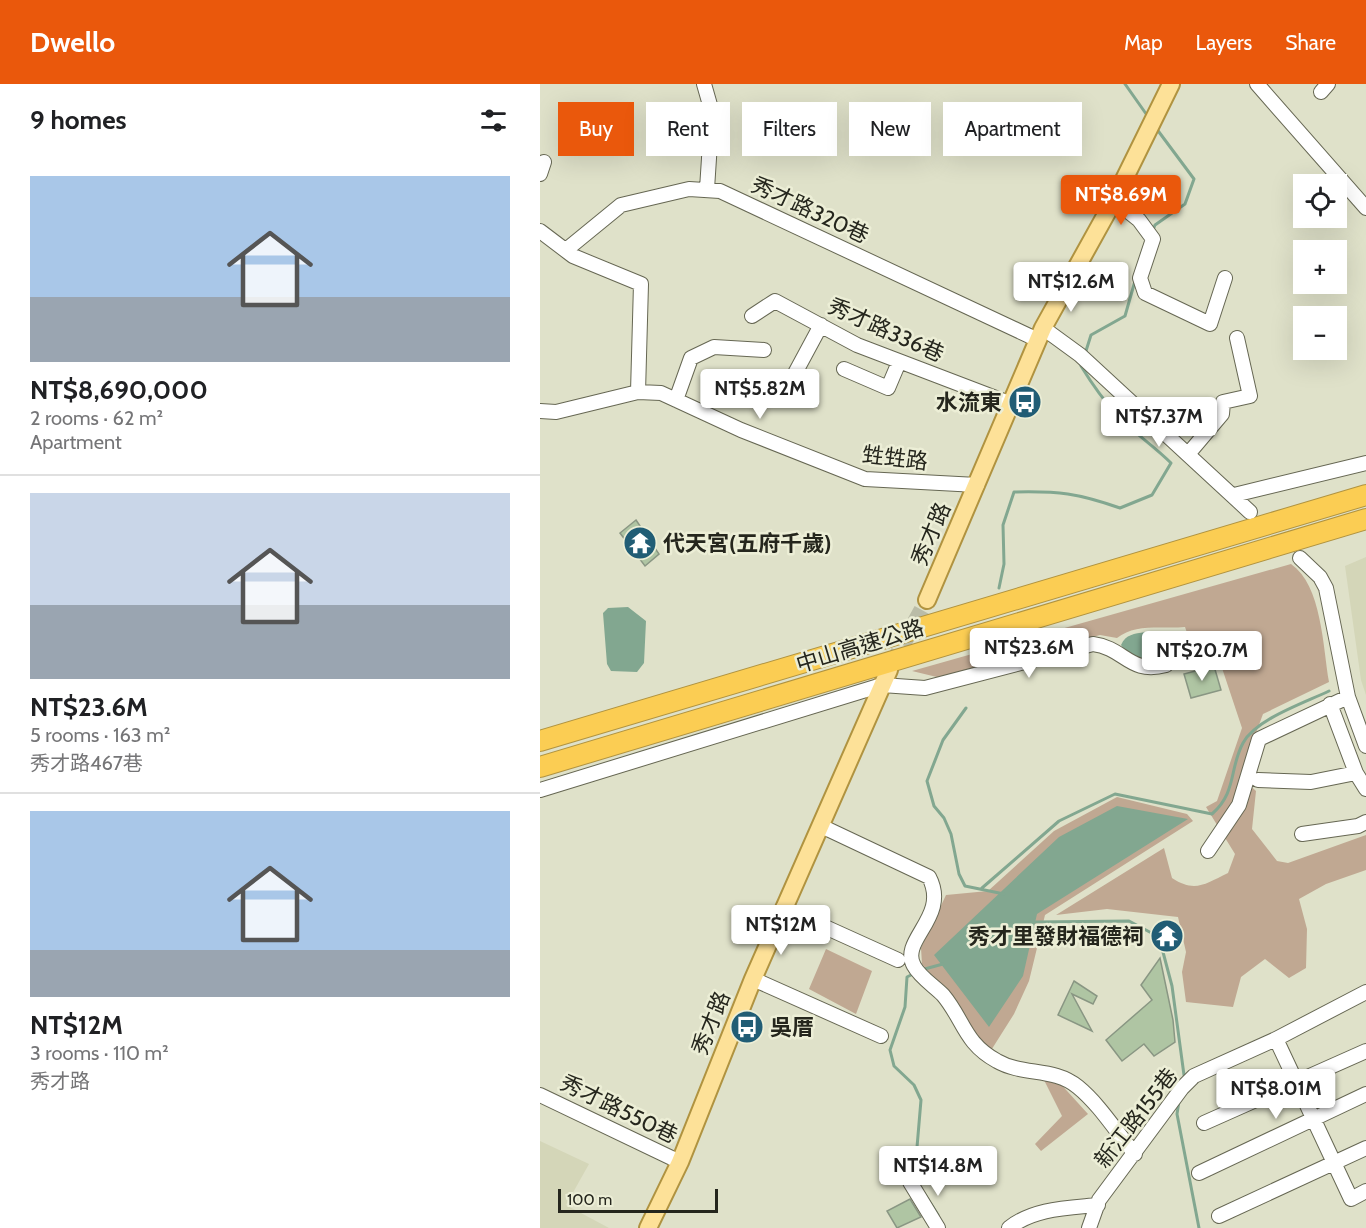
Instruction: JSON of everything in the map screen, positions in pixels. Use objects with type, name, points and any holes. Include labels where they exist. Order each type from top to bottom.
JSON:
[{"type":"highway","name":"中山高速公路","points":[[540,741],[1366,495]]},
{"type":"highway","name":"中山高速公路","points":[[540,767],[1366,519]]},
{"type":"main road","name":"秀才路","points":[[927,600],[1040,334],[1114,200],[1171,84]]},
{"type":"main road","name":"秀才路","points":[[648,1228],[680,1162],[783,908],[886,677]]},
{"type":"street","points":[[704,84],[712,111],[707,189]]},
{"type":"street","points":[[1257,84],[1366,208]]},
{"type":"street","name":"秀才路320巷","points":[[566,250],[621,205],[689,189],[720,191],[1040,334],[1084,359],[1189,453],[1250,512]]},
{"type":"street","points":[[1114,200],[1150,235],[1140,278],[1145,293],[1210,324],[1225,278]]},
{"type":"street","points":[[540,231],[566,250],[641,284],[638,392]]},
{"type":"street","name":"秀才路336巷","points":[[752,316],[775,301],[857,345],[1009,403]]},
{"type":"street","points":[[786,390],[821,326]]},
{"type":"street","points":[[1189,453],[1222,414],[1223,402],[1250,396],[1237,338]]},
{"type":"street","points":[[676,400],[690,358],[714,347],[764,350]]},
{"type":"street","points":[[844,369],[888,388],[899,362]]},
{"type":"street","name":"甡甡路","points":[[540,411],[556,412],[638,392],[661,393],[741,430],[865,479],[977,485]]},
{"type":"street","points":[[1234,495],[1366,463]]},
{"type":"street","points":[[1300,558],[1320,577],[1326,588],[1348,697],[1366,746]]},
{"type":"street","points":[[540,790],[886,677],[925,688],[1093,644],[1107,646],[1137,667],[1153,669],[1166,665]]},
{"type":"street","points":[[1208,851],[1239,805],[1259,739],[1348,697]]},
{"type":"street","points":[[1330,704],[1356,773],[1366,789]]},
{"type":"street","points":[[1258,780],[1311,782],[1356,773]]},
{"type":"street","points":[[1302,834],[1358,826],[1366,822]]},
{"type":"street","points":[[821,826],[929,877],[935,900],[931,915],[912,947],[911,956],[919,971],[944,996],[969,1041],[997,1061],[1059,1075],[1079,1088],[1135,1154]]},
{"type":"street","points":[[783,908],[898,960]]},
{"type":"street","points":[[753,979],[881,1036]]},
{"type":"street","name":"新江路155巷","points":[[1089,1228],[1098,1205],[1182,1088],[1194,1076],[1276,1039],[1366,992]]},
{"type":"street","points":[[1276,1039],[1351,1199],[1366,1191]]},
{"type":"street","points":[[1204,1123],[1297,1084],[1366,1051]]},
{"type":"street","points":[[1199,1173],[1366,1094]]},
{"type":"street","name":"秀才路550巷","points":[[540,1095],[680,1162]]},
{"type":"street","points":[[1219,1216],[1334,1165],[1366,1148]]},
{"type":"street","points":[[910,1182],[938,1228]]},
{"type":"street","points":[[1009,1228],[1019,1220],[1042,1212],[1098,1205]]},
{"type":"shaded area","points":[[1366,557],[1366,695],[1361,680],[1345,566]]},
{"type":"shaded area","points":[[1291,564],[1301,574],[1315,602],[1323,635],[1329,682],[1263,714],[1240,776],[1256,791],[1252,829],[1277,861],[1288,863],[1366,835],[1366,870],[1326,884],[1299,899],[1307,929],[1306,968],[1289,978],[1265,959],[1241,977],[1233,1007],[1186,1002],[1182,972],[1186,952],[1178,917],[1107,909],[1056,915],[1164,848],[1172,878],[1180,883],[1200,885],[1228,873],[1235,854],[1206,807],[1217,801],[1242,728],[1218,656],[1196,659],[1185,627],[1140,628],[1117,638],[1100,635],[941,678],[912,671]]},
{"type":"shaded area","points":[[628,607],[646,621],[644,663],[637,672],[611,671],[607,664],[603,613],[608,608]]},
{"type":"shaded area","points":[[1145,632],[1157,647],[1162,658],[1151,663],[1134,658],[1121,645],[1128,637]]},
{"type":"shaded area","points":[[1117,797],[1187,814],[1193,821],[1045,915],[1029,981],[1014,1014],[990,1052],[976,1041],[948,994],[922,964],[921,948],[946,895],[988,891],[1054,831]]},
{"type":"shaded area","points":[[1117,806],[1188,819],[1037,914],[1023,976],[989,1027],[934,955],[1059,837]]},
{"type":"shaded area","points":[[826,949],[872,971],[856,1014],[809,989]]},
{"type":"shaded area","points":[[1043,1078],[1058,1081],[1088,1114],[1041,1151],[1035,1144],[1062,1116]]},
{"type":"shaded area","points":[[540,1141],[589,1164],[566,1205],[609,1228],[540,1228]]},
{"type":"building","name":"代天宮(五府千歲)","points":[[636,520],[659,554],[645,566],[620,533]]},
{"type":"building","points":[[1214,666],[1221,690],[1191,698],[1184,674]]},
{"type":"building","name":"秀才里發財福德祠","points":[[1174,927],[1175,943],[1160,944],[1159,928]]},
{"type":"building","points":[[1160,958],[1173,1020],[1175,1042],[1154,1056],[1144,1044],[1122,1061],[1106,1040],[1152,1000],[1141,985]]},
{"type":"building","points":[[1074,981],[1097,996],[1093,1004],[1072,994],[1092,1031],[1058,1015]]},
{"type":"building","points":[[910,1199],[921,1217],[897,1228],[887,1211]]},
{"type":"waterway","points":[[1125,84],[1149,118]]},
{"type":"waterway","points":[[1153,230],[1155,225],[1185,204],[1194,179],[1156,128]]},
{"type":"waterway","points":[[1085,354],[1091,335],[1125,316],[1135,281]]},
{"type":"waterway","points":[[999,588],[1004,564],[1003,525],[1014,492],[1068,494],[1120,508],[1152,495],[1171,463],[1113,410],[1089,379],[1081,366],[1082,363]]},
{"type":"waterway","points":[[982,888],[1059,821],[1115,794],[1212,814],[1220,806],[1229,789],[1239,753],[1249,734],[1282,712],[1329,691]]},
{"type":"waterway","points":[[966,708],[943,740],[927,781],[934,806],[944,818],[951,834],[959,874],[965,886],[1004,894]]},
{"type":"waterway","points":[[1031,919],[1034,922],[1129,921],[1159,937],[1172,986],[1184,1075]]},
{"type":"waterway","points":[[921,970],[943,964]]},
{"type":"waterway","points":[[915,973],[907,977],[905,1007],[890,1050],[894,1066],[914,1085],[921,1100],[916,1159],[919,1185]]},
{"type":"waterway","points":[[1179,1101],[1177,1114],[1199,1228]]},
{"type":"waterway","points":[[924,1193],[938,1215]]},
{"type":"tunnel","points":[[891,666],[927,600]]},
{"type":"place","name":"水流東","points":[[1025,402]]},
{"type":"place","name":"代天宮(五府千歲)","points":[[640,543]]},
{"type":"place","name":"秀才里發財福德祠","points":[[1167,936]]},
{"type":"place","name":"吳厝","points":[[747,1027]]}]
